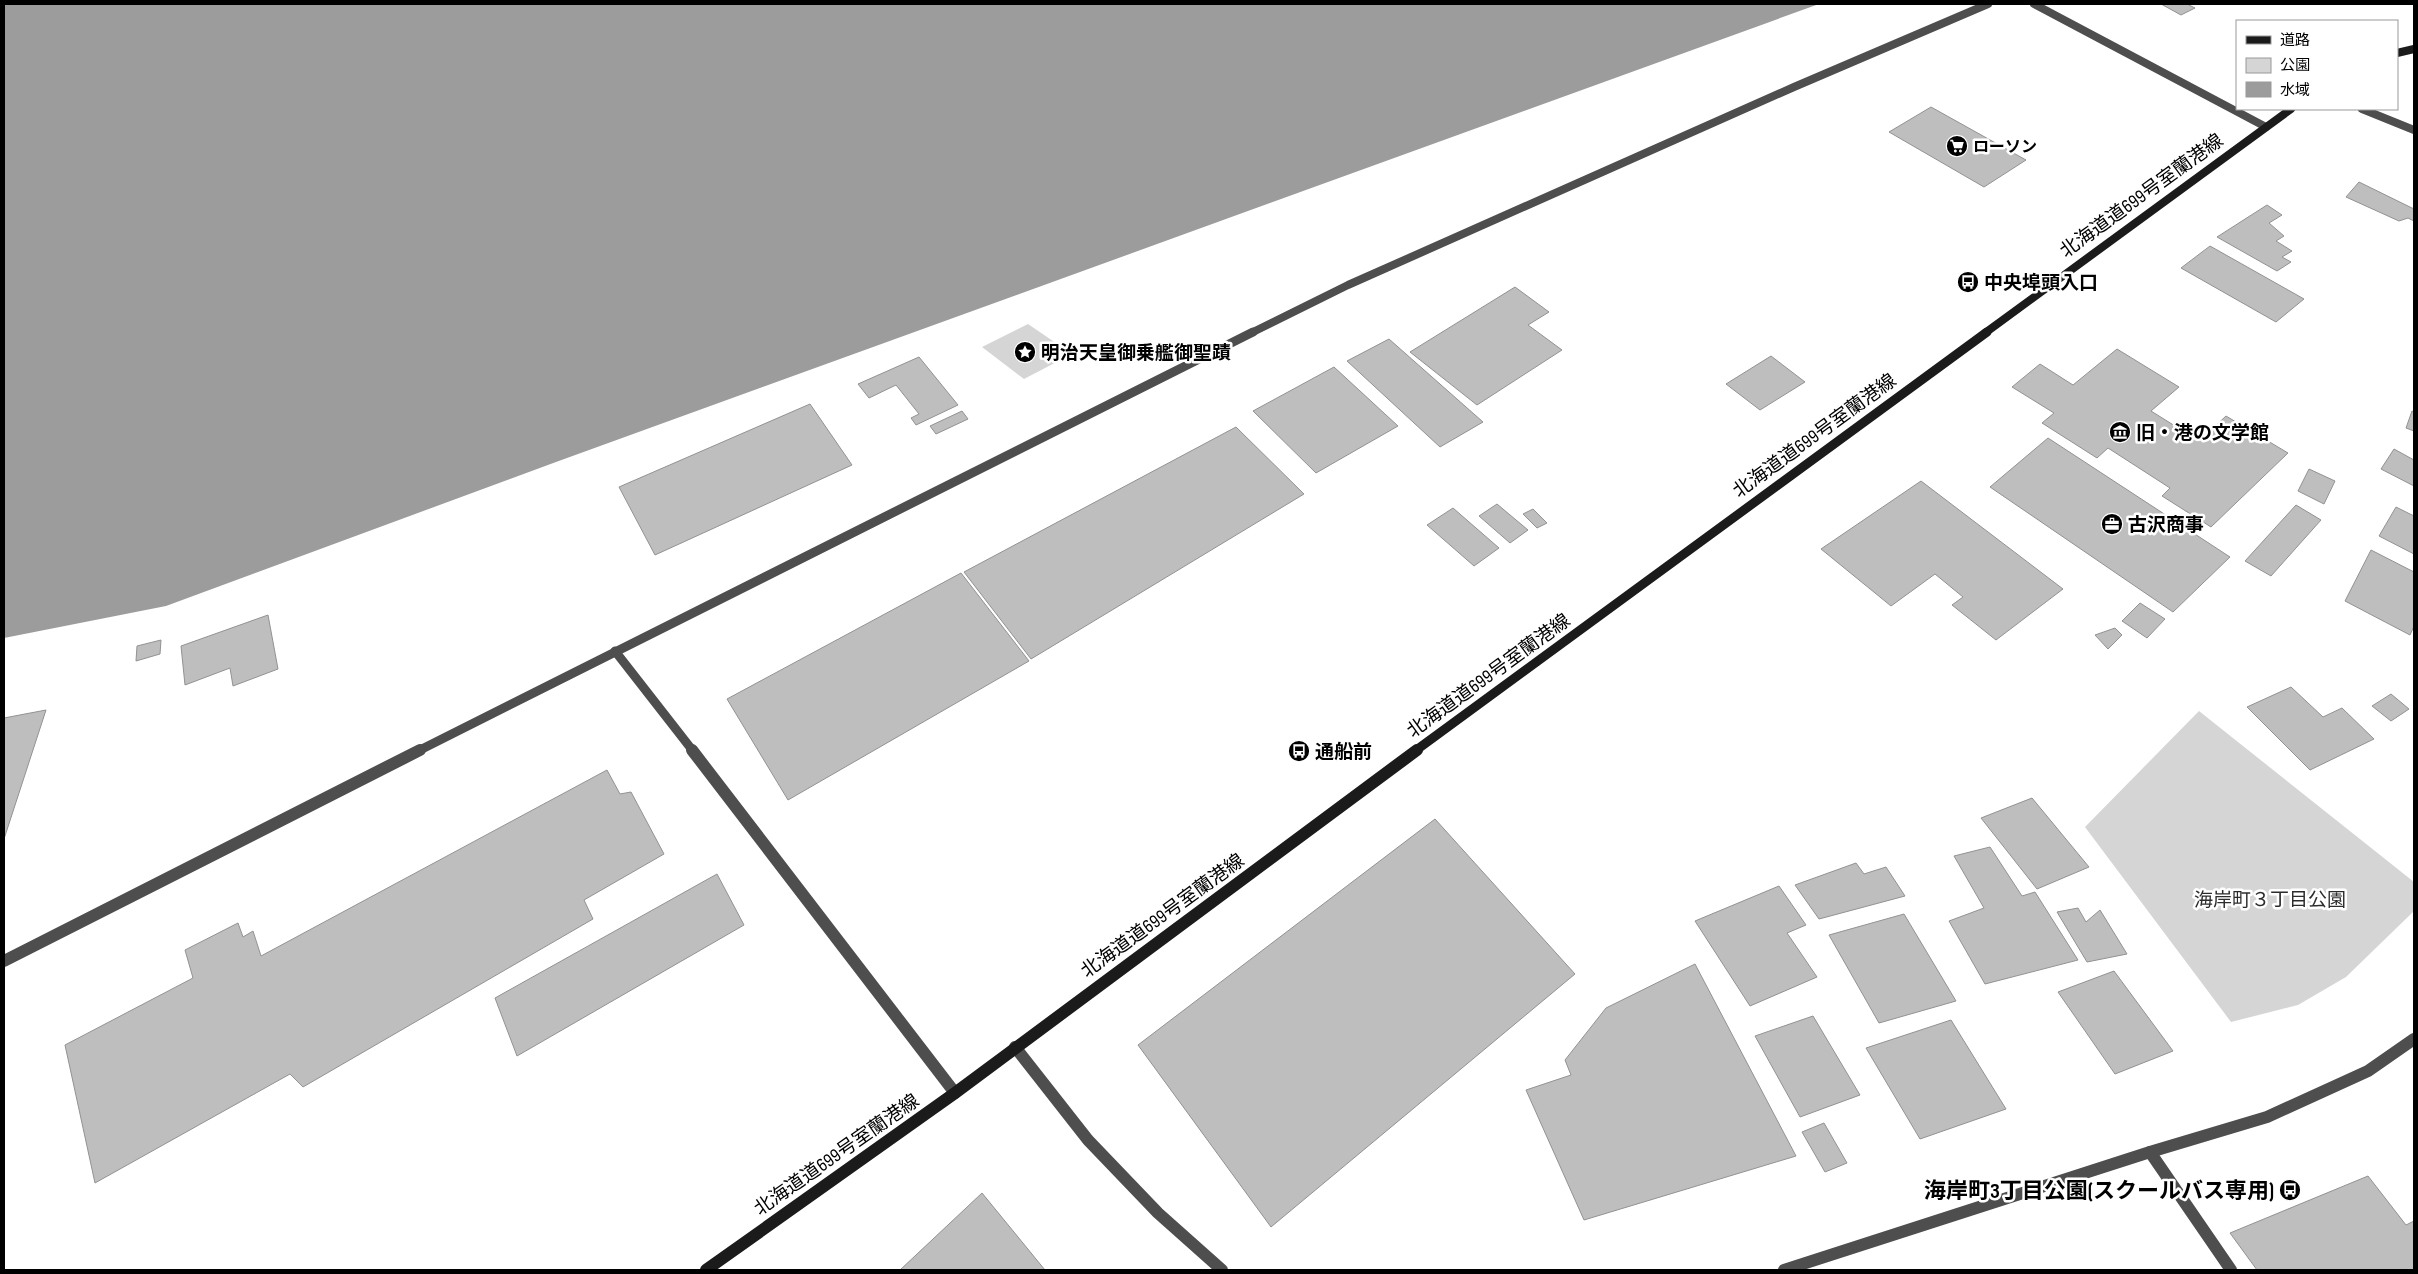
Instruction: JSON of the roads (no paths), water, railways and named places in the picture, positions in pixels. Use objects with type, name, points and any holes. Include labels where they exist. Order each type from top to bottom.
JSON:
[{"type":"main road","points":[[2398,53],[2414,49]]},
{"type":"main road","name":"北海道道699号室蘭港線","points":[[706,1270],[955,1093],[2290,110]]},
{"type":"street","points":[[4,961],[615,651],[1348,285],[1794,87],[1988,4]]},
{"type":"street","points":[[2034,4],[2266,127]]},
{"type":"street","points":[[2364,110],[2414,130]]},
{"type":"street","points":[[2396,123],[2414,126]]},
{"type":"street","points":[[615,651],[776,857],[955,1093]]},
{"type":"street","points":[[1784,1270],[2150,1152],[2267,1117],[2368,1071],[2414,1039]]},
{"type":"street","points":[[1015,1047],[1088,1140],[1158,1213],[1222,1270]]},
{"type":"street","points":[[2150,1152],[2231,1270]]},
{"type":"water","points":[[4,4],[1819,4],[556,462],[166,606],[4,638]]},
{"type":"place","name":"ローソン","points":[[1957,146]]},
{"type":"place","name":"中央埠頭入口","points":[[1968,282]]},
{"type":"place","name":"明治天皇御乗艦御聖蹟","points":[[1025,352]]},
{"type":"place","name":"旧・港の文学館","points":[[2120,432]]},
{"type":"place","name":"古沢商事","points":[[2112,524]]},
{"type":"place","name":"通船前","points":[[1299,751]]},
{"type":"place","name":"海岸町3丁目公園(スクールバス専用)","points":[[2290,1190]]},
{"type":"park label","name":"海岸町３丁目公園","points":[[2270,899]]}]
